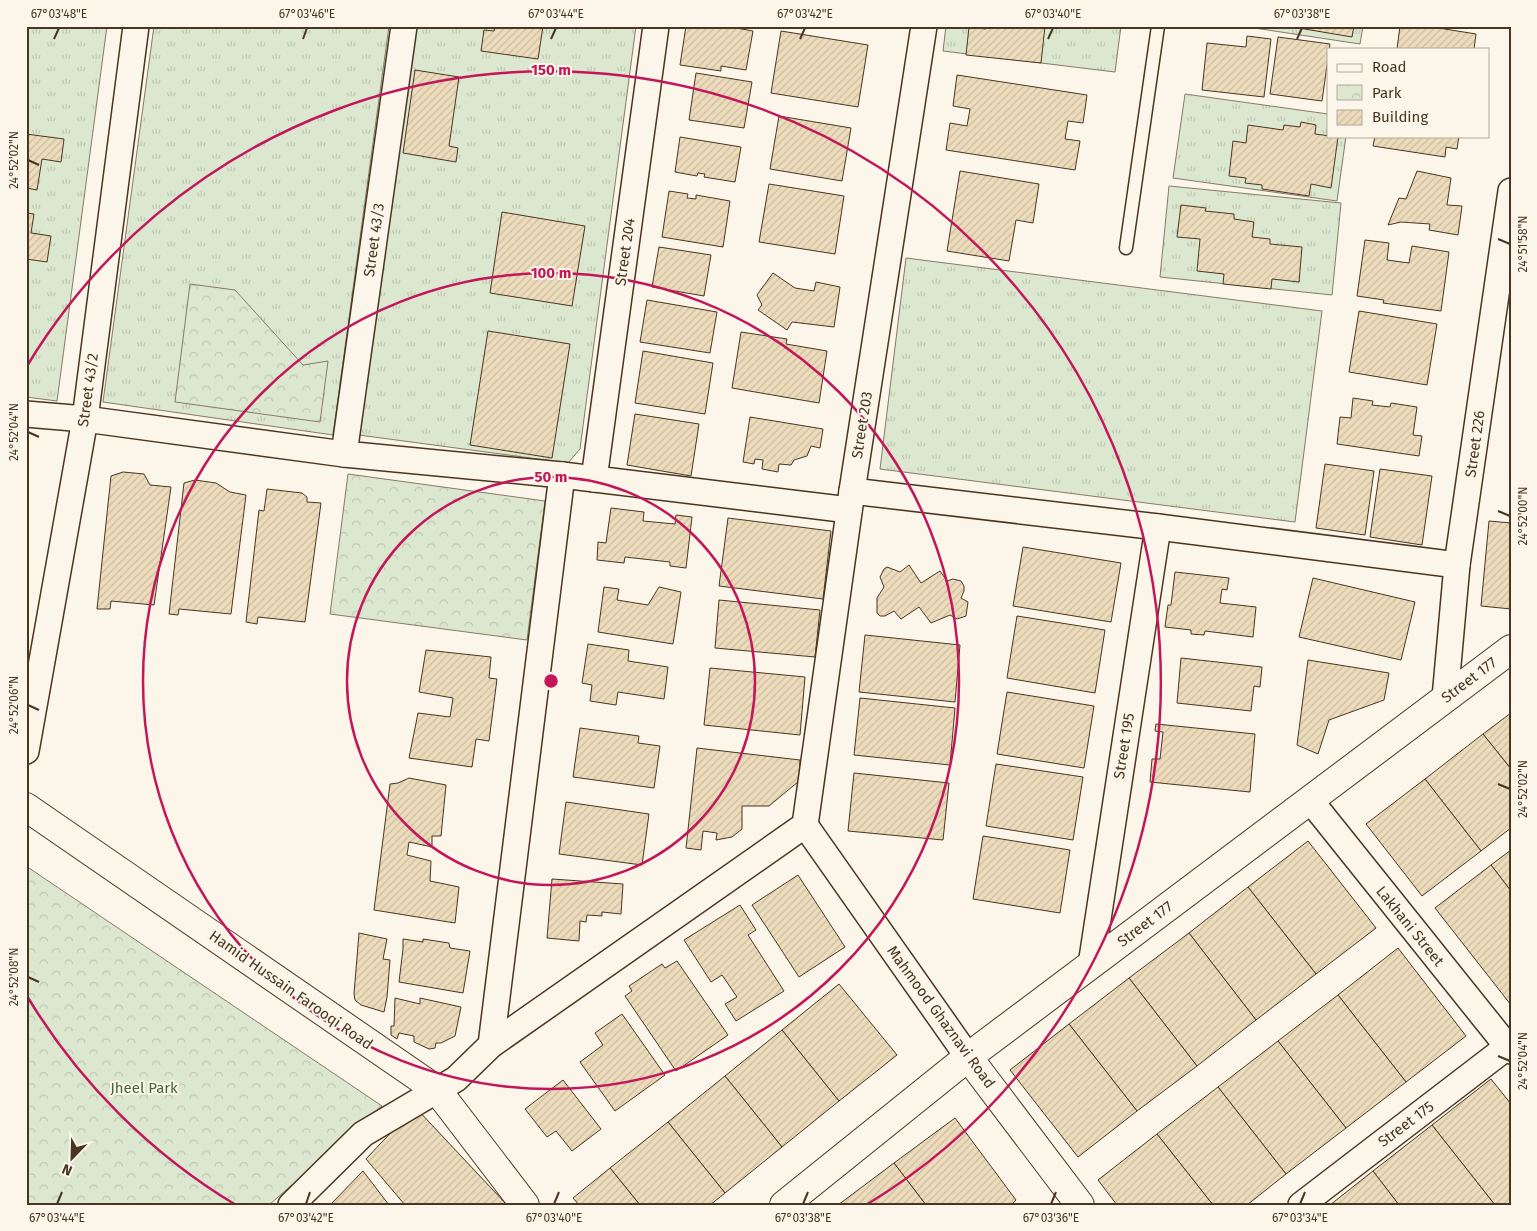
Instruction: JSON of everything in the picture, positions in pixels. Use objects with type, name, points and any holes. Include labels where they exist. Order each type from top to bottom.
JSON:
[{"type":"street","name":"Street 43/2","points":[[26,751],[85,419],[136,26]]},
{"type":"street","name":"Street 43/3","points":[[344,454],[404,26]]},
{"type":"street","name":"Street 204","points":[[594,479],[656,26]]},
{"type":"street","name":"Street 203","points":[[805,825],[850,501],[924,26]]},
{"type":"street","name":"Street 226","points":[[1446,698],[1457,566],[1511,191]]},
{"type":"street","points":[[26,414],[85,419],[344,454],[594,479],[1158,527],[1457,566]]},
{"type":"street","points":[[491,1045],[562,475]]},
{"type":"street","name":"Street 195","points":[[1091,965],[1158,527]]},
{"type":"street","name":"Street 177","points":[[784,1205],[968,1057],[1511,648]]},
{"type":"street","name":"Lakhani Street","points":[[1310,800],[1510,1047]]},
{"type":"street","name":"Hamid Hussain Farooqi Road","points":[[26,807],[437,1090],[525,1205]]},
{"type":"street","points":[[291,1205],[363,1134],[456,1079],[491,1045],[805,825]]},
{"type":"street","name":"Mahmood Ghaznavi Road","points":[[805,825],[968,1057],[1080,1205]]},
{"type":"street","name":"Street 175","points":[[1301,1205],[1510,1047]]},
{"type":"lane","points":[[1126,248],[1158,26]]},
{"type":"green space","points":[[26,26],[107,26],[57,401],[26,397]]},
{"type":"green space","points":[[154,26],[389,26],[333,435],[103,402]]},
{"type":"green space","points":[[412,26],[636,26],[580,449],[568,463],[359,435]]},
{"type":"green space","points":[[946,26],[1121,26],[1115,72],[943,51]]},
{"type":"green space","points":[[1241,26],[1363,26],[1360,44]]},
{"type":"green space","points":[[1185,94],[1327,114],[1327,138],[1346,138],[1337,201],[1173,178]]},
{"type":"green space","points":[[1169,186],[1341,203],[1332,295],[1160,277]]},
{"type":"green space","points":[[906,258],[1322,311],[1295,522],[880,469]]},
{"type":"green space","points":[[190,284],[235,290],[303,365],[328,361],[320,422],[175,402]]},
{"type":"green space","points":[[348,474],[545,501],[527,640],[330,614]]},
{"type":"green space","name":"Jheel Park","points":[[26,866],[382,1106],[269,1205],[26,1205]]},
{"type":"building","points":[[495,26],[543,26],[538,59],[481,51],[484,30],[494,31]]},
{"type":"building","points":[[686,26],[725,26],[753,31],[746,70],[721,66],[721,71],[680,65]]},
{"type":"building","points":[[986,26],[1045,26],[1041,63],[966,55],[969,27],[986,29]]},
{"type":"building","points":[[1287,26],[1354,26],[1352,37]]},
{"type":"building","points":[[1400,26],[1426,26],[1476,34],[1474,48],[1397,48]]},
{"type":"building","points":[[781,31],[868,45],[858,107],[771,93]]},
{"type":"building","points":[[1247,36],[1271,39],[1264,97],[1202,90],[1207,43],[1246,47]]},
{"type":"building","points":[[1278,37],[1330,44],[1329,48],[1327,48],[1327,65],[1322,101],[1270,94]]},
{"type":"building","points":[[415,70],[459,77],[449,146],[458,148],[456,162],[403,153]]},
{"type":"building","points":[[696,73],[752,82],[744,128],[689,120]]},
{"type":"building","points":[[957,75],[1087,95],[1083,123],[1068,121],[1065,139],[1080,141],[1075,170],[946,150],[950,123],[967,126],[970,109],[953,106]]},
{"type":"building","points":[[779,116],[851,128],[842,181],[770,169]]},
{"type":"building","points":[[1301,122],[1316,125],[1315,134],[1327,136],[1327,138],[1338,138],[1331,188],[1311,184],[1309,196],[1262,189],[1262,185],[1245,183],[1246,178],[1229,176],[1233,141],[1246,143],[1248,125],[1283,130],[1284,125],[1300,127]]},
{"type":"building","points":[[26,134],[64,139],[61,162],[42,159],[37,190],[26,188]]},
{"type":"building","points":[[680,137],[741,147],[735,182],[704,177],[705,174],[698,173],[697,176],[675,172]]},
{"type":"building","points":[[1375,138],[1459,138],[1457,149],[1446,147],[1445,157],[1373,146]]},
{"type":"building","points":[[960,171],[1039,184],[1033,223],[1016,220],[1009,261],[947,251]]},
{"type":"building","points":[[1417,171],[1451,178],[1447,205],[1462,206],[1458,235],[1429,230],[1430,224],[1401,222],[1388,225],[1399,198],[1406,199]]},
{"type":"building","points":[[769,184],[844,196],[835,254],[759,242]]},
{"type":"building","points":[[669,191],[688,194],[687,198],[696,199],[696,195],[730,201],[723,247],[662,237]]},
{"type":"building","points":[[1181,205],[1206,208],[1205,211],[1234,214],[1234,219],[1254,222],[1252,237],[1270,239],[1270,244],[1302,247],[1299,282],[1272,279],[1271,289],[1223,284],[1224,274],[1197,271],[1200,239],[1177,237]]},
{"type":"building","points":[[502,212],[585,226],[572,306],[490,293]]},
{"type":"building","points":[[26,213],[34,214],[31,233],[51,236],[47,262],[26,259]]},
{"type":"building","points":[[1365,240],[1389,243],[1387,260],[1409,263],[1412,246],[1449,252],[1441,311],[1383,303],[1384,300],[1357,296]]},
{"type":"building","points":[[659,247],[711,255],[704,296],[652,287]]},
{"type":"building","points":[[773,273],[795,288],[814,291],[816,282],[840,287],[834,327],[792,322],[787,330],[758,310],[762,305],[757,295]]},
{"type":"building","points":[[647,300],[717,312],[710,353],[640,342]]},
{"type":"building","points":[[1359,311],[1437,324],[1427,385],[1349,372]]},
{"type":"building","points":[[488,331],[570,344],[552,458],[470,445]]},
{"type":"building","points":[[741,332],[787,339],[786,344],[827,351],[819,403],[732,388]]},
{"type":"building","points":[[643,351],[713,363],[705,414],[635,403]]},
{"type":"building","points":[[1353,398],[1373,401],[1372,405],[1390,407],[1391,403],[1417,407],[1413,435],[1422,436],[1419,456],[1337,444],[1340,417],[1351,418]]},
{"type":"building","points":[[635,414],[699,424],[691,476],[627,465]]},
{"type":"building","points":[[750,417],[823,429],[820,448],[811,446],[807,456],[794,460],[791,465],[779,464],[778,472],[762,469],[763,460],[755,459],[754,464],[743,462]]},
{"type":"building","points":[[1325,464],[1374,471],[1365,535],[1316,528]]},
{"type":"building","points":[[1380,469],[1432,476],[1422,545],[1370,537]]},
{"type":"building","points":[[123,472],[144,474],[150,485],[171,487],[154,605],[111,601],[110,609],[97,609],[111,476]]},
{"type":"building","points":[[195,480],[216,483],[230,492],[246,495],[231,614],[179,609],[178,615],[169,614],[184,483]]},
{"type":"building","points":[[267,489],[302,493],[307,497],[307,502],[321,503],[305,622],[258,617],[257,624],[246,622],[259,510],[264,511]]},
{"type":"building","points":[[611,508],[644,512],[643,521],[675,524],[676,515],[692,517],[686,568],[670,566],[670,562],[625,557],[624,563],[597,560],[598,542],[606,543]]},
{"type":"building","points":[[728,518],[831,531],[823,599],[719,586]]},
{"type":"building","points":[[1489,521],[1511,523],[1511,609],[1481,606]]},
{"type":"building","points":[[1023,547],[1121,563],[1111,622],[1013,606]]},
{"type":"building","points":[[909,565],[921,583],[940,571],[947,581],[953,579],[961,581],[964,591],[961,598],[968,602],[966,616],[957,619],[950,615],[931,623],[919,607],[901,619],[894,611],[885,616],[880,616],[877,613],[877,598],[884,587],[880,577],[884,569],[887,567],[900,572]]},
{"type":"building","points":[[1175,572],[1229,578],[1227,590],[1222,589],[1220,603],[1256,607],[1253,637],[1205,631],[1204,635],[1191,634],[1191,630],[1165,627],[1168,605],[1171,605]]},
{"type":"building","points":[[1313,578],[1415,602],[1401,660],[1299,637]]},
{"type":"building","points":[[604,587],[619,589],[617,600],[648,605],[659,587],[681,592],[673,644],[598,632]]},
{"type":"building","points":[[719,600],[820,610],[815,657],[715,648]]},
{"type":"building","points":[[1017,616],[1105,630],[1095,693],[1007,678]]},
{"type":"building","points":[[865,635],[960,645],[955,702],[859,692]]},
{"type":"building","points":[[588,644],[629,650],[628,661],[668,667],[664,699],[618,692],[616,705],[590,701],[592,685],[582,683]]},
{"type":"building","points":[[426,650],[491,657],[489,678],[497,679],[489,741],[476,739],[472,767],[409,758],[418,713],[450,717],[453,698],[419,692]]},
{"type":"building","points":[[1181,658],[1262,667],[1260,687],[1254,686],[1251,711],[1177,703]]},
{"type":"building","points":[[1308,660],[1389,673],[1384,700],[1329,720],[1318,754],[1297,745]]},
{"type":"building","points":[[710,668],[805,677],[800,735],[704,725]]},
{"type":"building","points":[[1007,692],[1094,706],[1084,768],[997,754]]},
{"type":"building","points":[[860,698],[955,708],[950,765],[854,755]]},
{"type":"building","points":[[1511,713],[1511,769],[1483,734]]},
{"type":"building","points":[[1156,724],[1255,734],[1250,792],[1150,782],[1152,759],[1160,759],[1163,732],[1155,731]]},
{"type":"building","points":[[580,728],[639,736],[638,743],[660,746],[654,788],[573,777]]},
{"type":"building","points":[[1483,734],[1511,769],[1511,828],[1481,851],[1425,779]]},
{"type":"building","points":[[697,748],[800,760],[799,781],[769,806],[742,806],[742,829],[732,837],[716,840],[717,833],[703,831],[701,850],[686,848]]},
{"type":"building","points":[[996,764],[1083,777],[1073,840],[986,826]]},
{"type":"building","points":[[854,773],[949,783],[943,840],[848,831]]},
{"type":"building","points":[[409,778],[446,785],[441,836],[432,836],[432,847],[409,842],[407,855],[431,861],[430,881],[459,887],[455,923],[374,910],[390,784]]},
{"type":"building","points":[[1425,779],[1481,851],[1422,896],[1366,824]]},
{"type":"building","points":[[566,802],[649,814],[642,865],[559,854]]},
{"type":"building","points":[[983,836],[1070,850],[1060,913],[973,899]]},
{"type":"building","points":[[1308,841],[1376,928],[1316,974],[1248,887]]},
{"type":"building","points":[[1511,850],[1511,891],[1491,865]]},
{"type":"building","points":[[1491,865],[1511,891],[1511,1005],[1435,908]]},
{"type":"building","points":[[798,875],[845,947],[799,977],[752,905]]},
{"type":"building","points":[[552,879],[623,884],[621,914],[602,912],[602,916],[587,915],[586,922],[580,921],[579,941],[547,938]]},
{"type":"building","points":[[1248,887],[1316,974],[1256,1020],[1189,933]]},
{"type":"building","points":[[740,905],[756,930],[748,935],[784,991],[736,1021],[725,1004],[737,997],[722,975],[711,982],[684,940]]},
{"type":"building","points":[[359,933],[387,939],[383,959],[390,960],[384,1012],[361,1005],[355,1000]]},
{"type":"building","points":[[1189,933],[1256,1020],[1197,1066],[1129,978]]},
{"type":"building","points":[[403,939],[423,942],[423,939],[449,943],[450,948],[470,951],[463,993],[399,982]]},
{"type":"building","points":[[1398,948],[1466,1036],[1406,1082],[1338,995]]},
{"type":"building","points":[[677,961],[728,1035],[676,1071],[625,996],[632,991],[629,986],[662,964],[665,968]]},
{"type":"building","points":[[1129,978],[1197,1066],[1137,1111],[1069,1024]]},
{"type":"building","points":[[839,984],[897,1055],[839,1101],[782,1030]]},
{"type":"building","points":[[1338,995],[1406,1082],[1346,1128],[1278,1041]]},
{"type":"building","points":[[395,998],[420,1004],[420,998],[461,1007],[455,1036],[441,1043],[436,1043],[435,1048],[429,1049],[414,1042],[414,1036],[399,1033],[397,1039],[391,1035],[391,1026],[394,1026]]},
{"type":"building","points":[[622,1014],[665,1075],[615,1111],[580,1062],[603,1045],[595,1033]]},
{"type":"building","points":[[1069,1024],[1137,1111],[1078,1157],[1010,1070]]},
{"type":"building","points":[[782,1030],[839,1101],[782,1147],[725,1076]]},
{"type":"building","points":[[1278,1041],[1346,1128],[1286,1174],[1218,1087]]},
{"type":"building","points":[[725,1076],[782,1147],[725,1193],[668,1122]]},
{"type":"building","points":[[1491,1079],[1511,1104],[1510,1205],[1495,1205],[1432,1125]]},
{"type":"building","points":[[563,1080],[601,1129],[572,1151],[556,1131],[547,1137],[525,1109]]},
{"type":"building","points":[[1218,1087],[1286,1174],[1247,1205],[1213,1205],[1157,1134]]},
{"type":"building","points":[[415,1107],[507,1205],[405,1205],[366,1159]]},
{"type":"building","points":[[955,1118],[1016,1200],[1011,1205],[926,1205],[894,1163]]},
{"type":"building","points":[[668,1122],[725,1193],[710,1205],[640,1205],[610,1168]]},
{"type":"building","points":[[1432,1125],[1495,1205],[1399,1205],[1373,1171]]},
{"type":"building","points":[[1157,1134],[1213,1205],[1117,1205],[1098,1180]]},
{"type":"building","points":[[894,1163],[926,1205],[838,1205]]},
{"type":"building","points":[[610,1168],[640,1205],[579,1205],[573,1198]]},
{"type":"building","points":[[363,1171],[389,1205],[330,1205]]},
{"type":"building","points":[[1373,1171],[1399,1205],[1330,1205]]}]
